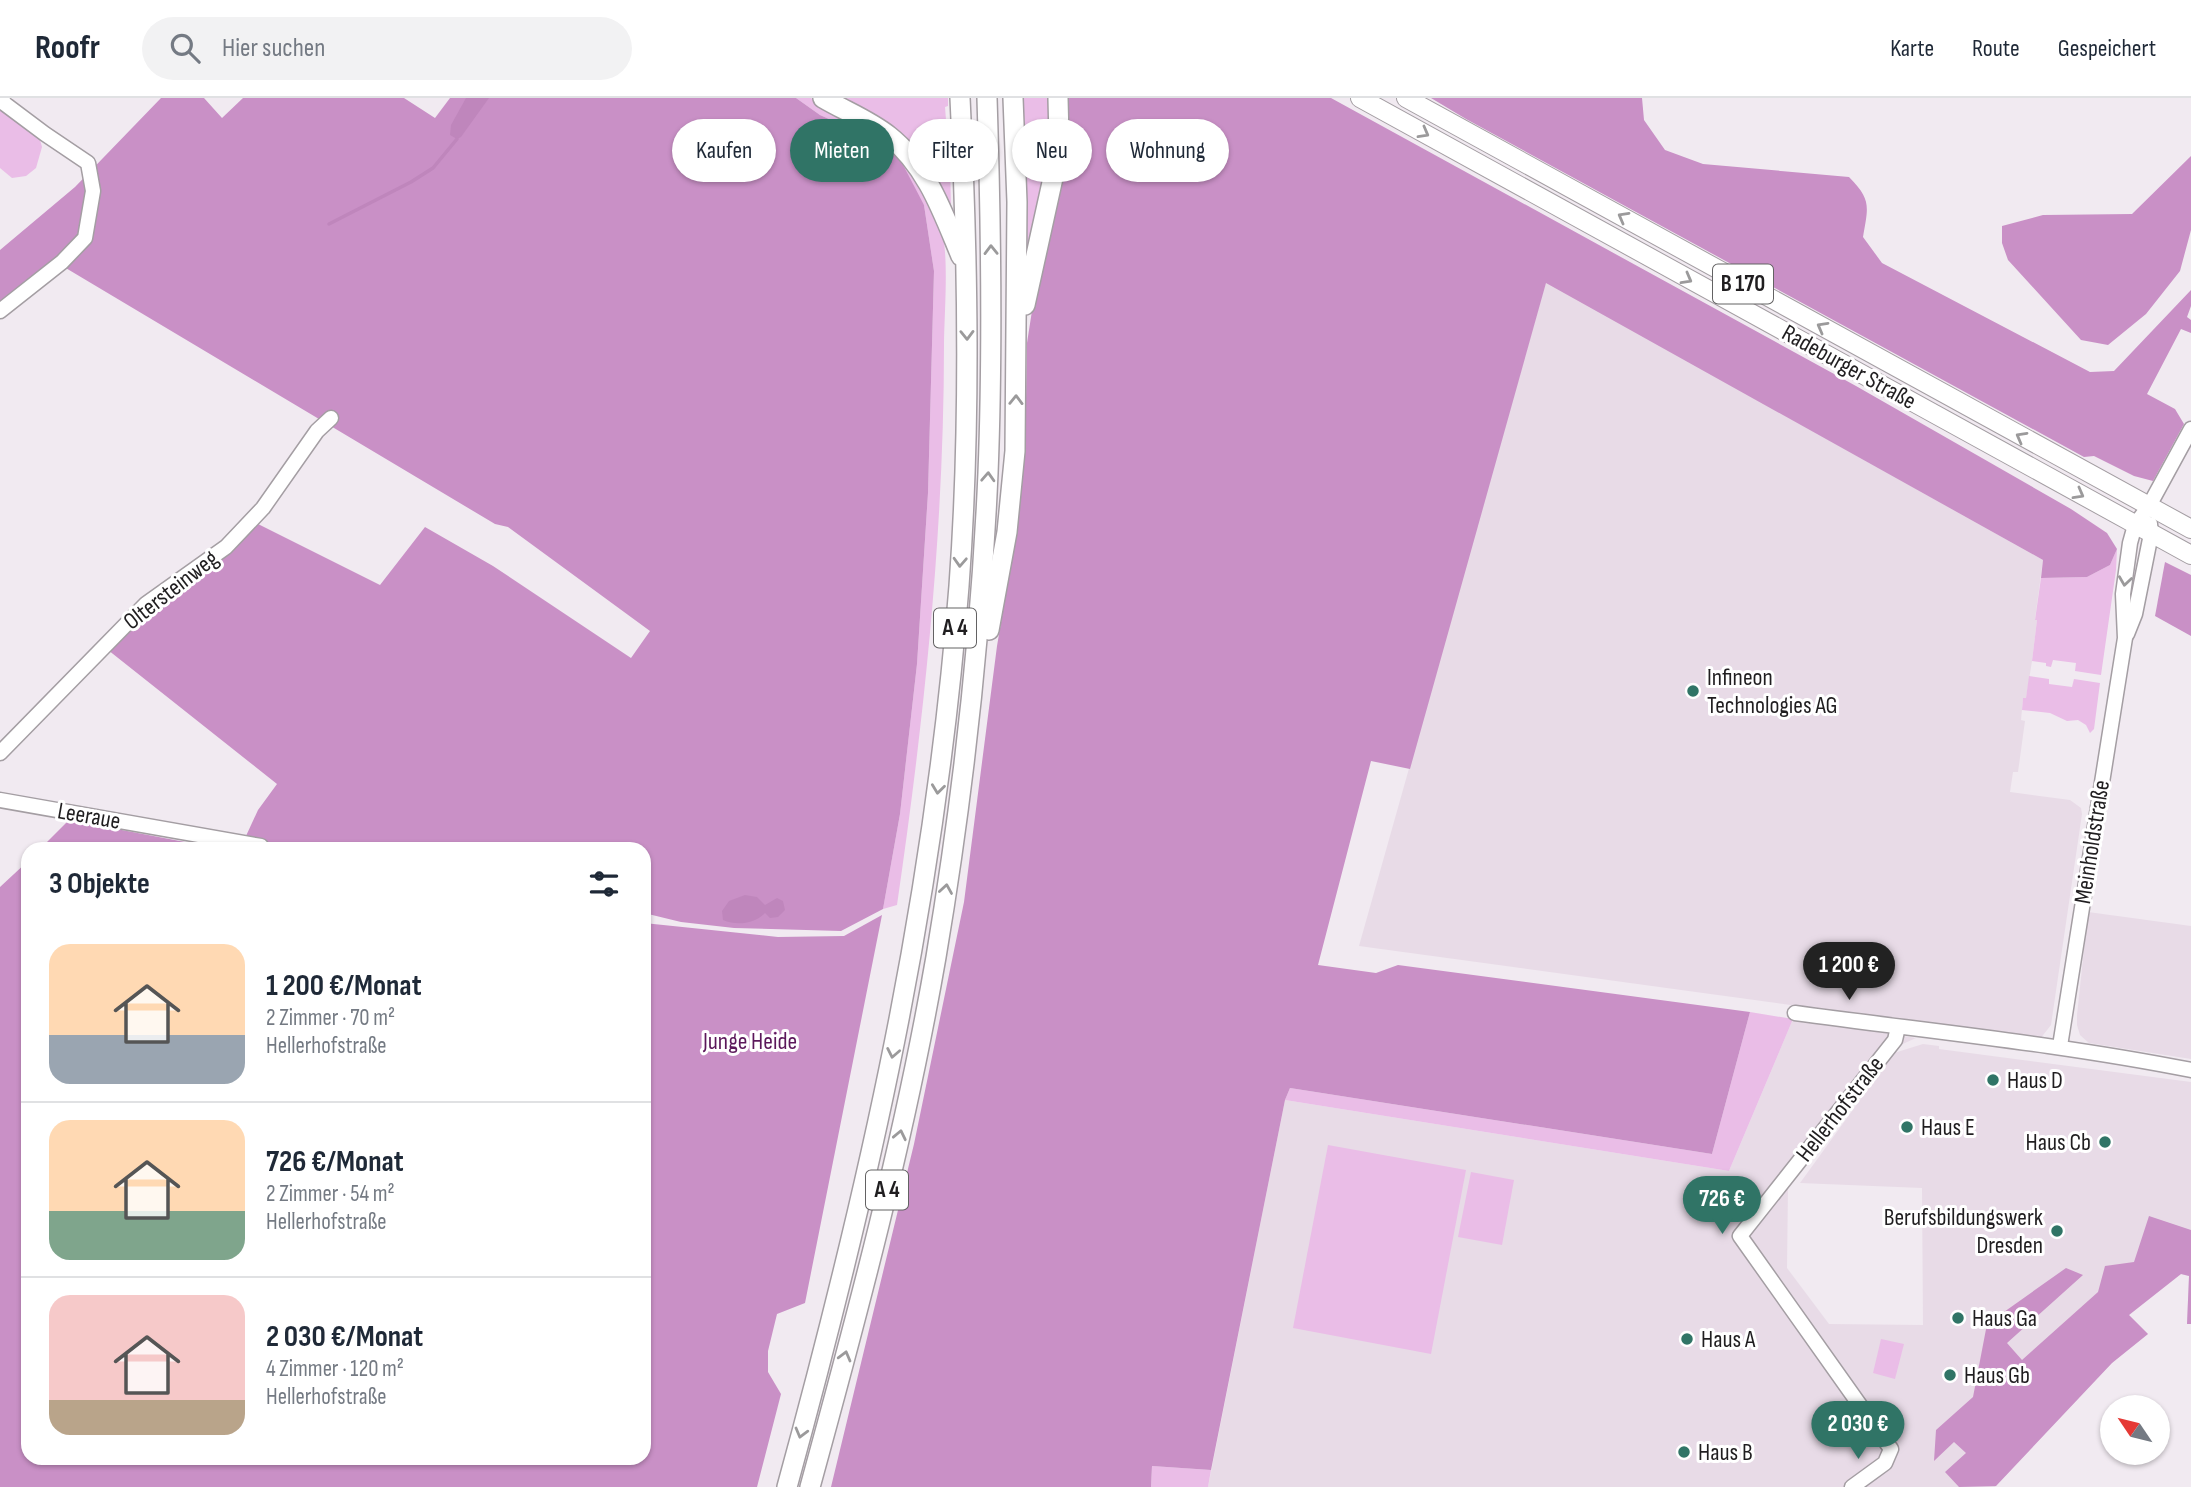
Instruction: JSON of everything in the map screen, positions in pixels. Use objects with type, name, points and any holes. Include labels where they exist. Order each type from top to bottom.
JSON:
[{"type":"highway","points":[[823,98],[863,118],[890,136],[911,156],[939,202],[965,267]]},
{"type":"highway","name":"A 4","points":[[787,1487],[875,1139],[906,986],[932,830],[959,584],[967,376],[960,98]]},
{"type":"highway","name":"A 4","points":[[810,1487],[859,1306],[891,1172],[925,1014],[955,830],[975,668],[988,474],[991,247],[987,98]]},
{"type":"highway","points":[[975,668],[987,639],[1009,519],[1015,451],[1017,202],[1013,98]]},
{"type":"highway","points":[[1017,351],[1053,178],[1059,138],[1058,98]]},
{"type":"main road","name":"Radeburger Straße","points":[[1360,98],[2191,555]]},
{"type":"main road","name":"Radeburger Straße","points":[[1406,98],[2191,529]]},
{"type":"street","points":[[0,312],[62,262],[85,238],[93,191],[88,163],[45,134],[5,104],[1,98]]},
{"type":"street","name":"Oltersteinweg","points":[[0,753],[146,604],[226,547],[263,508],[317,431],[331,418]]},
{"type":"street","points":[[2149,506],[2191,429]]},
{"type":"street","name":"Meinholdstraße","points":[[2060,1046],[2125,638],[2134,614],[2143,529],[2149,506]]},
{"type":"street","name":"Leeraue","points":[[0,800],[238,842]]},
{"type":"street","name":"Hellerhofstraße","points":[[1794,1013],[2060,1046],[2191,1070]]},
{"type":"street","name":"Hellerhofstraße","points":[[1852,1487],[1885,1463],[1891,1449],[1740,1236],[1895,1040],[1898,1027]]},
{"type":"shaded area","points":[[466,98],[489,98],[457,139],[450,135],[451,125]]},
{"type":"shaded area","points":[[796,98],[811,98],[846,119],[829,119]]},
{"type":"shaded area","points":[[837,98],[948,98],[946,119],[908,119],[908,159],[894,147],[894,119],[861,119]]},
{"type":"shaded area","points":[[1020,98],[1054,98],[1053,119],[1021,119]]},
{"type":"shaded area","points":[[0,104],[39,136],[42,147],[36,168],[26,176],[12,178],[0,168]]},
{"type":"shaded area","points":[[894,149],[908,164],[908,182],[919,182],[940,224],[945,250],[946,283],[940,486],[924,696],[897,905],[883,909],[900,814],[917,664],[928,493],[934,271],[924,205],[894,165]]},
{"type":"shaded area","points":[[935,182],[950,182],[951,208]]},
{"type":"shaded area","points":[[1023,182],[1043,182],[1026,268]]},
{"type":"shaded area","points":[[1546,282],[2043,560],[2032,661],[2026,698],[2023,698],[2021,720],[2025,721],[2018,772],[2013,772],[2010,792],[2070,800],[2081,808],[2082,814],[2051,1025],[2040,1039],[1359,946]]},
{"type":"shaded area","points":[[2117,549],[2101,675],[2075,671],[2076,663],[2053,660],[2051,667],[2046,666],[2046,663],[2032,661],[2041,578],[2087,577],[2110,565]]},
{"type":"shaded area","points":[[2029,676],[2049,679],[2049,684],[2072,687],[2074,679],[2100,683],[2094,729],[2090,733],[2086,725],[2078,720],[2067,721],[2050,713],[2022,710]]},
{"type":"shaded area","points":[[745,895],[757,897],[765,905],[777,898],[783,901],[785,910],[778,917],[770,918],[765,913],[756,920],[745,923],[723,920],[722,911],[729,901]]},
{"type":"shaded area","points":[[2088,912],[2191,926],[2191,1059],[2089,1043],[2080,1035],[2077,1015]]},
{"type":"shaded area","points":[[1750,1012],[1793,1019],[1729,1171],[1285,1100],[1290,1088],[1712,1154]]},
{"type":"shaded area","points":[[1793,1019],[1916,1038],[1896,1047],[1788,1187],[1787,1268],[1829,1324],[1923,1325],[1922,1188],[1800,1183],[1894,1053],[1923,1044],[1939,1046],[1939,1049],[2191,1082],[2191,1324],[2187,1324],[2189,1276],[2181,1274],[2129,1315],[2148,1334],[2112,1363],[1995,1487],[1208,1487],[1285,1100],[1729,1171]]},
{"type":"shaded area","points":[[1328,1145],[1466,1170],[1431,1354],[1293,1328]]},
{"type":"shaded area","points":[[1471,1172],[1514,1180],[1502,1245],[1458,1237]]},
{"type":"shaded area","points":[[1881,1339],[1904,1344],[1895,1379],[1873,1373]]},
{"type":"shaded area","points":[[1152,1466],[1211,1470],[1208,1487],[1151,1487]]},
{"type":"green space","points":[[161,98],[204,98],[222,118],[243,98],[404,98],[435,118],[450,98],[796,98],[829,119],[790,119],[790,182],[894,182],[894,155],[901,161],[908,174],[908,182],[912,182],[924,205],[934,271],[928,493],[917,664],[900,814],[883,909],[841,931],[734,928],[681,922],[651,915],[651,842],[243,842],[258,810],[277,784],[108,650],[258,524],[380,585],[425,527],[493,566],[631,658],[650,631],[508,527],[495,524],[54,261],[0,304],[0,250],[75,187]]},
{"type":"green space","points":[[1065,98],[1331,98],[1856,386],[2071,509],[2107,533],[2117,549],[2110,565],[2087,577],[2041,578],[2043,560],[1546,283],[1410,769],[1371,761],[1318,965],[1376,973],[1398,965],[1750,1012],[1712,1154],[1290,1088],[1285,1100],[1211,1470],[1152,1466],[1151,1487],[831,1487],[914,1144],[964,902],[997,646],[1016,534],[1025,454],[1027,343],[1052,182],[1092,182],[1092,119],[1062,119]]},
{"type":"green space","points":[[1431,98],[1642,98],[1644,120],[1665,150],[1703,164],[1849,177],[1862,192],[1867,204],[1863,237],[1882,263],[2090,372],[2114,371],[2191,290],[2191,306],[2187,317],[2191,320],[2191,333],[2181,329],[2147,394],[2175,409],[2184,424],[2153,481],[2134,476],[2094,456],[2084,457]]},
{"type":"green space","points":[[2191,156],[2191,230],[2180,271],[2146,314],[2108,345],[2081,340],[2008,260],[2002,243],[2002,226],[2043,215],[2132,214]]},
{"type":"green space","points":[[2165,562],[2191,575],[2191,636],[2155,616]]},
{"type":"green space","points":[[69,820],[185,842],[47,842]]},
{"type":"green space","name":"Junge Heide","points":[[21,868],[21,1465],[651,1465],[651,924],[778,937],[844,936],[882,915],[805,1303],[777,1314],[768,1351],[768,1372],[781,1394],[757,1487],[0,1487],[0,887]]},
{"type":"green space","points":[[2149,1216],[2191,1230],[2191,1324],[2187,1324],[2189,1276],[2181,1274],[2129,1315],[2148,1334],[2112,1363],[1996,1486],[1959,1487],[1945,1472],[1966,1453],[1954,1442],[1934,1461],[1936,1430],[1973,1397],[1987,1324],[2066,1268],[2083,1275],[2007,1343],[2022,1360],[2098,1292],[2105,1266],[2134,1262]]},
{"type":"waterway","points":[[329,224],[433,168],[457,139]]},
{"type":"place","name":"Infineon Technologies AG","points":[[1693,691]]},
{"type":"place","name":"Haus D","points":[[1993,1080]]},
{"type":"place","name":"Haus E","points":[[1907,1127]]},
{"type":"place","name":"Haus Cb","points":[[2105,1142]]},
{"type":"place","name":"Berufsbildungswerk Dresden","points":[[2057,1231]]},
{"type":"place","name":"Haus Ga","points":[[1958,1318]]},
{"type":"place","name":"Haus A","points":[[1687,1339]]},
{"type":"place","name":"Haus Gb","points":[[1950,1375]]},
{"type":"place","name":"Haus B","points":[[1684,1452]]}]
